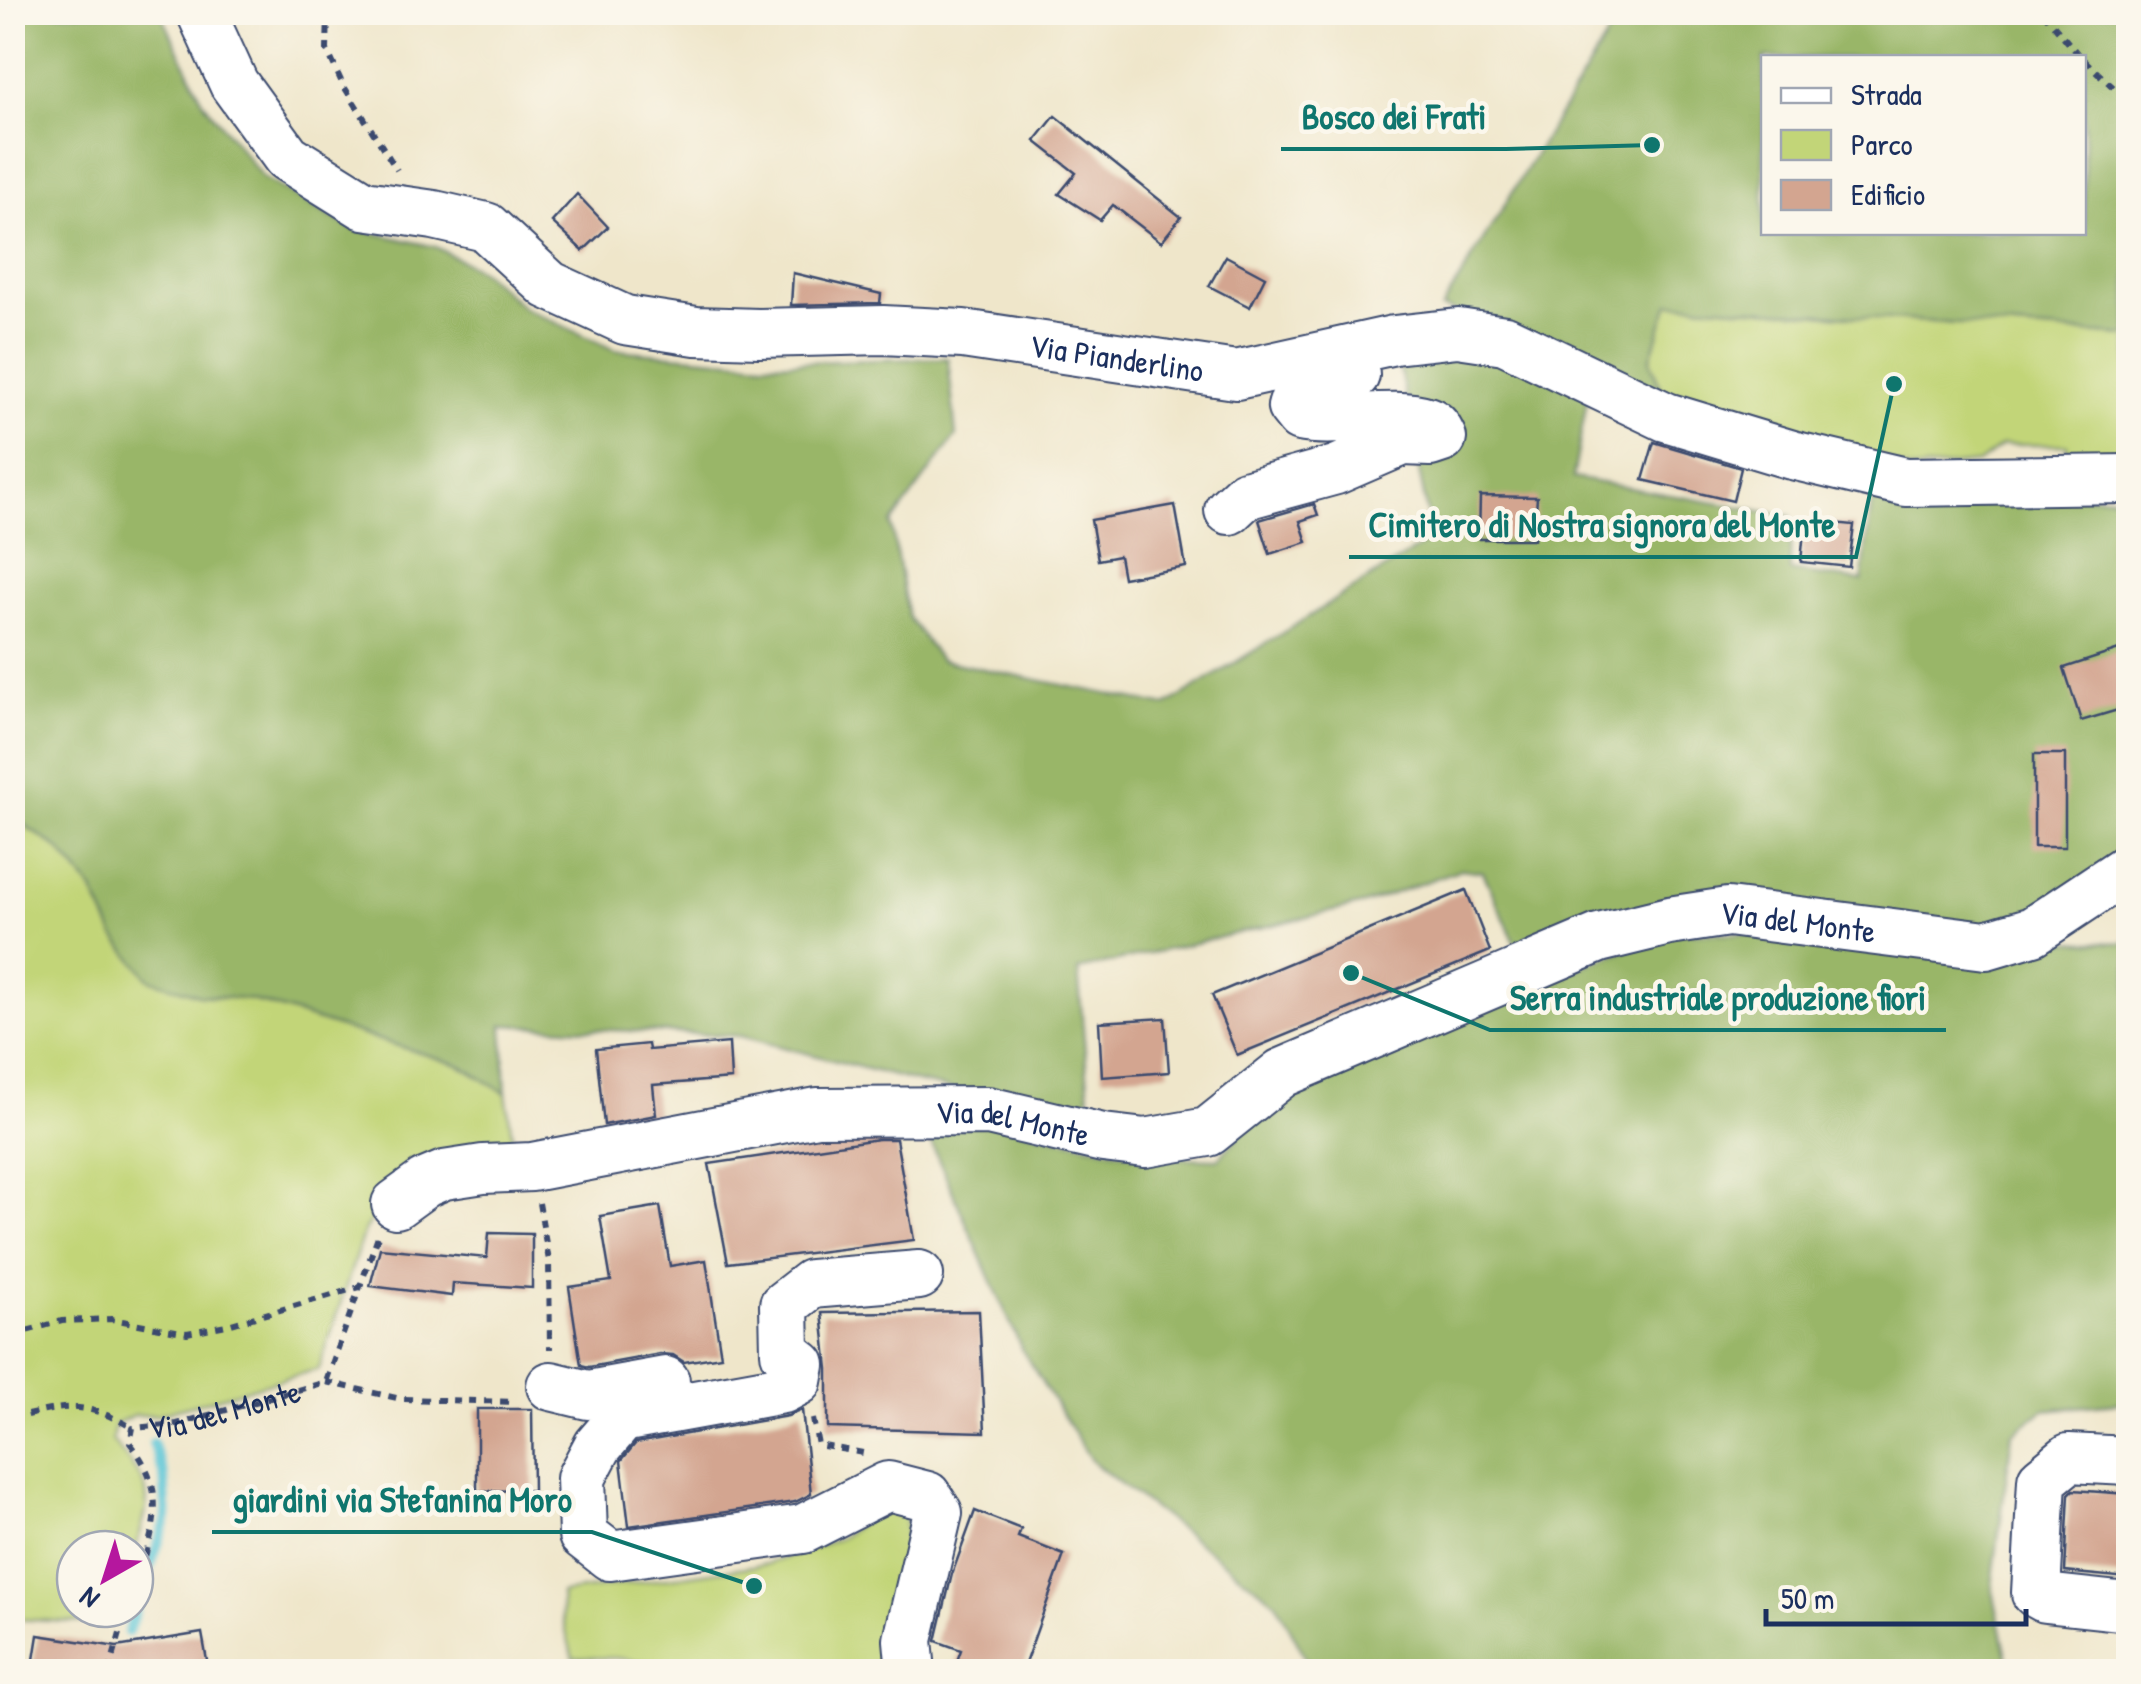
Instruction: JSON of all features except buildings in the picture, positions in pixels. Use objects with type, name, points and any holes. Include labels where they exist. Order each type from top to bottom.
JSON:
[{"type":"street","name":"Via Pianderlino","points":[[201,12],[234,84],[287,157],[364,204],[486,227],[549,285],[624,320],[696,330],[759,333],[883,330],[963,334],[1236,376],[1385,342],[1458,333],[1504,340],[1666,417],[1792,455],[1906,482],[2128,479]]},
{"type":"street","points":[[1230,510],[1245,495],[1336,470],[1404,441],[1430,442],[1442,438],[1437,426],[1426,420],[1314,420],[1300,417],[1292,407],[1296,395],[1376,369],[1383,363],[1385,342]]},
{"type":"street","name":"Via del Monte","points":[[396,1204],[444,1175],[532,1167],[817,1112],[988,1110],[1103,1138],[1145,1143],[1208,1132],[1282,1073],[1599,938],[1728,912],[1986,946],[2033,931],[2128,868]]},
{"type":"street","points":[[910,1672],[908,1640],[938,1513],[927,1496],[888,1486],[802,1529],[610,1556],[583,1535],[582,1478],[598,1446],[622,1418],[784,1389],[791,1366],[784,1304],[811,1284],[919,1275]]},
{"type":"street","points":[[541,1394],[588,1395],[746,1368],[791,1366]]},
{"type":"street","points":[[2128,1461],[2069,1458],[2042,1480],[2036,1593],[2045,1598],[2128,1606]]},
{"type":"path","points":[[328,12],[327,50],[343,85],[392,160],[416,212]]},
{"type":"path","points":[[2042,12],[2079,55]]},
{"type":"path","points":[[2086,63],[2114,88],[2128,92]]},
{"type":"path","points":[[326,1382],[401,1398],[541,1394],[549,1261],[532,1167]]},
{"type":"path","name":"Via del Monte","points":[[152,1529],[157,1514],[146,1464],[130,1443],[133,1428],[178,1424],[326,1382],[378,1234],[396,1204]]},
{"type":"path","points":[[12,1335],[62,1320],[112,1319],[187,1333],[360,1287]]},
{"type":"path","points":[[791,1366],[813,1416],[818,1446],[867,1454]]},
{"type":"path","points":[[12,1420],[75,1408],[100,1409],[133,1428]]},
{"type":"path","points":[[110,1672],[122,1629]]},
{"type":"green space","points":[[13,13],[161,13],[203,101],[263,178],[351,228],[436,247],[483,272],[524,308],[615,350],[764,363],[948,358],[956,436],[891,524],[908,617],[940,660],[1166,706],[1432,539],[1396,350],[1471,348],[1589,390],[1573,478],[1791,516],[1790,571],[1862,581],[1873,491],[2128,497],[2128,855],[1998,934],[1730,904],[1522,958],[1483,872],[1461,869],[1364,904],[1078,970],[1091,1120],[917,1082],[740,1036],[503,1025],[506,1093],[459,1065],[252,1000],[199,995],[149,979],[115,937],[92,889],[59,849],[13,817]]},
{"type":"green space","points":[[1621,13],[2128,13],[2128,336],[1669,303],[1650,360],[1667,407],[1467,315],[1442,308]]},
{"type":"green space","points":[[1668,303],[2128,336],[2128,464],[2069,462],[2067,445],[2002,445],[1978,463],[1913,470],[1668,407],[1650,360]]},
{"type":"green space","points":[[12,817],[59,849],[92,889],[115,937],[199,995],[252,1000],[459,1065],[506,1093],[515,1157],[385,1200],[364,1231],[319,1369],[156,1415],[134,1415],[115,1424],[112,1440],[146,1490],[141,1529],[55,1529],[55,1621],[13,1619]]},
{"type":"green space","points":[[1671,932],[2128,943],[2128,1402],[2044,1410],[2012,1434],[1992,1586],[2010,1671],[1313,1671],[1276,1602],[1092,1462],[1022,1350],[924,1127],[990,1123],[1145,1157],[1218,1159],[1289,1080]]},
{"type":"green space","points":[[899,1511],[906,1522],[892,1671],[711,1671],[616,1658],[573,1658],[562,1617],[561,1593],[768,1564],[841,1538],[876,1512]]},
{"type":"waterway","points":[[128,1632],[167,1518],[164,1476],[153,1443]]},
{"type":"place","name":"Bosco dei Frati","points":[[1652,145]]},
{"type":"place","name":"Cimitero di Nostra signora del Monte","points":[[1894,384]]},
{"type":"place","name":"Serra industriale produzione fiori","points":[[1351,973]]},
{"type":"place","name":"giardini via Stefanina Moro","points":[[754,1586]]}]
